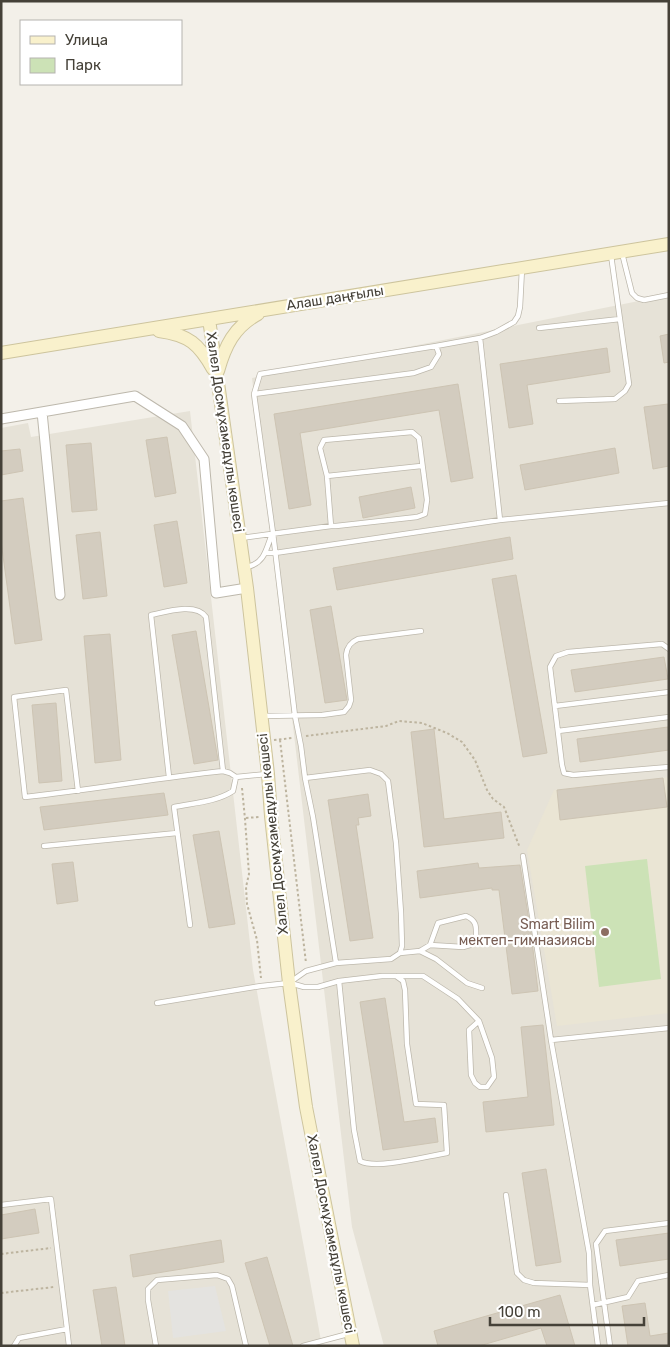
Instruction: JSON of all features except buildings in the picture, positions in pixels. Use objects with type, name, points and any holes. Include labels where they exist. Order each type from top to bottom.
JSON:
[{"type":"street","name":"Алаш даңғылы","points":[[1,353],[669,244]]},
{"type":"street","points":[[217,376],[223,354],[232,336],[245,321],[264,310]]},
{"type":"street","name":"Халел Досмұхамедұлы көшесі","points":[[209,319],[244,568],[268,774],[289,983],[306,1107],[351,1340]]},
{"type":"street","points":[[144,329],[171,332],[192,340],[206,356],[217,376]]},
{"type":"street","points":[[1,419],[135,396],[182,426],[204,459],[216,593],[246,588]]},
{"type":"street","points":[[42,412],[60,595]]},
{"type":"lane","points":[[616,253],[632,293],[637,298],[644,300],[669,295]]},
{"type":"lane","points":[[559,401],[615,400],[625,391],[629,384],[620,319],[616,253]]},
{"type":"lane","points":[[336,963],[295,716],[254,394],[260,374],[436,346],[480,338],[496,332],[514,322],[518,316],[522,268]]},
{"type":"lane","points":[[539,328],[620,319]]},
{"type":"lane","points":[[480,338],[500,520]]},
{"type":"lane","points":[[254,394],[414,373],[430,368],[439,354],[436,346]]},
{"type":"lane","points":[[240,538],[417,517],[425,514],[427,500],[421,466],[419,438],[412,432],[324,440],[320,448],[327,476],[331,526]]},
{"type":"lane","points":[[327,476],[421,466]]},
{"type":"lane","points":[[265,553],[500,520],[669,503]]},
{"type":"lane","points":[[244,568],[255,565],[260,560],[273,533]]},
{"type":"lane","points":[[169,777],[151,615],[183,609],[194,609],[206,617],[223,771]]},
{"type":"lane","points":[[261,716],[322,715],[344,712],[350,706],[351,700],[346,651],[351,642],[358,639],[421,631]]},
{"type":"lane","points":[[669,649],[662,644],[568,652],[556,656],[550,667],[564,773],[573,775],[669,767]]},
{"type":"lane","points":[[78,791],[66,690],[14,697],[25,797],[78,791],[143,782],[169,777],[223,771],[238,777],[268,774]]},
{"type":"lane","points":[[555,706],[669,692]]},
{"type":"lane","points":[[558,732],[669,717]]},
{"type":"lane","points":[[305,778],[370,770],[381,774],[388,781],[396,843],[401,913],[402,946],[400,953]]},
{"type":"lane","points":[[190,925],[174,807],[225,796],[233,790],[238,777]]},
{"type":"lane","points":[[44,846],[177,833]]},
{"type":"lane","points":[[523,856],[551,1040],[589,1253],[590,1285],[598,1346]]},
{"type":"lane","points":[[289,983],[306,971],[336,963],[391,959],[400,953],[420,951],[430,945],[463,947],[470,945],[476,940],[476,924],[466,916],[438,923],[430,945]]},
{"type":"lane","points":[[420,951],[436,959],[467,983],[482,988]]},
{"type":"lane","points":[[157,1003],[289,983],[304,987],[318,987],[339,981],[382,976],[423,976],[458,999],[479,1021],[492,1058],[494,1077],[487,1087],[480,1087],[474,1083],[471,1075],[469,1030],[479,1021]]},
{"type":"lane","points":[[339,981],[354,1130],[360,1161],[365,1164],[385,1164],[447,1152],[444,1105],[416,1104],[407,1044],[405,990],[403,981],[396,976]]},
{"type":"lane","points":[[551,1040],[669,1028]]},
{"type":"lane","points":[[506,1195],[517,1273],[524,1280],[534,1283],[590,1285]]},
{"type":"lane","points":[[1,1205],[51,1199],[69,1346]]},
{"type":"lane","points":[[610,1346],[596,1244],[605,1231],[669,1223]]},
{"type":"lane","points":[[156,1346],[148,1300],[148,1288],[157,1280],[217,1275],[228,1279],[232,1286],[246,1346]]},
{"type":"lane","points":[[593,1305],[628,1297],[638,1281],[669,1275]]},
{"type":"lane","points":[[14,1346],[19,1338],[67,1329]]},
{"type":"lane","points":[[303,1346],[351,1340]]},
{"type":"path","points":[[264,741],[386,726],[399,721],[422,723],[447,733],[462,742],[475,760],[487,790],[493,799],[504,807],[523,856]]},
{"type":"path","points":[[280,740],[306,971]]},
{"type":"path","points":[[238,777],[245,819],[249,874],[246,887],[247,904],[257,940],[261,986]]},
{"type":"path","points":[[1,1254],[57,1248]]},
{"type":"path","points":[[1,1293],[62,1286]]},
{"type":"shaded area","points":[[669,295],[669,1346],[384,1346],[352,1227],[252,378]]},
{"type":"shaded area","points":[[190,411],[253,970],[322,1346],[1,1346],[1,428],[28,423],[31,437]]},
{"type":"shaded area","name":"Smart Bilim мектеп-гимназиясы","points":[[669,777],[669,1013],[557,1026],[527,850],[554,790]]},
{"type":"shaded area","points":[[215,1286],[226,1331],[173,1338],[168,1291]]},
{"type":"green space","points":[[647,859],[661,979],[599,987],[585,866]]},
{"type":"place","name":"Smart Bilim мектеп-гимназиясы","points":[[605,932]]}]
